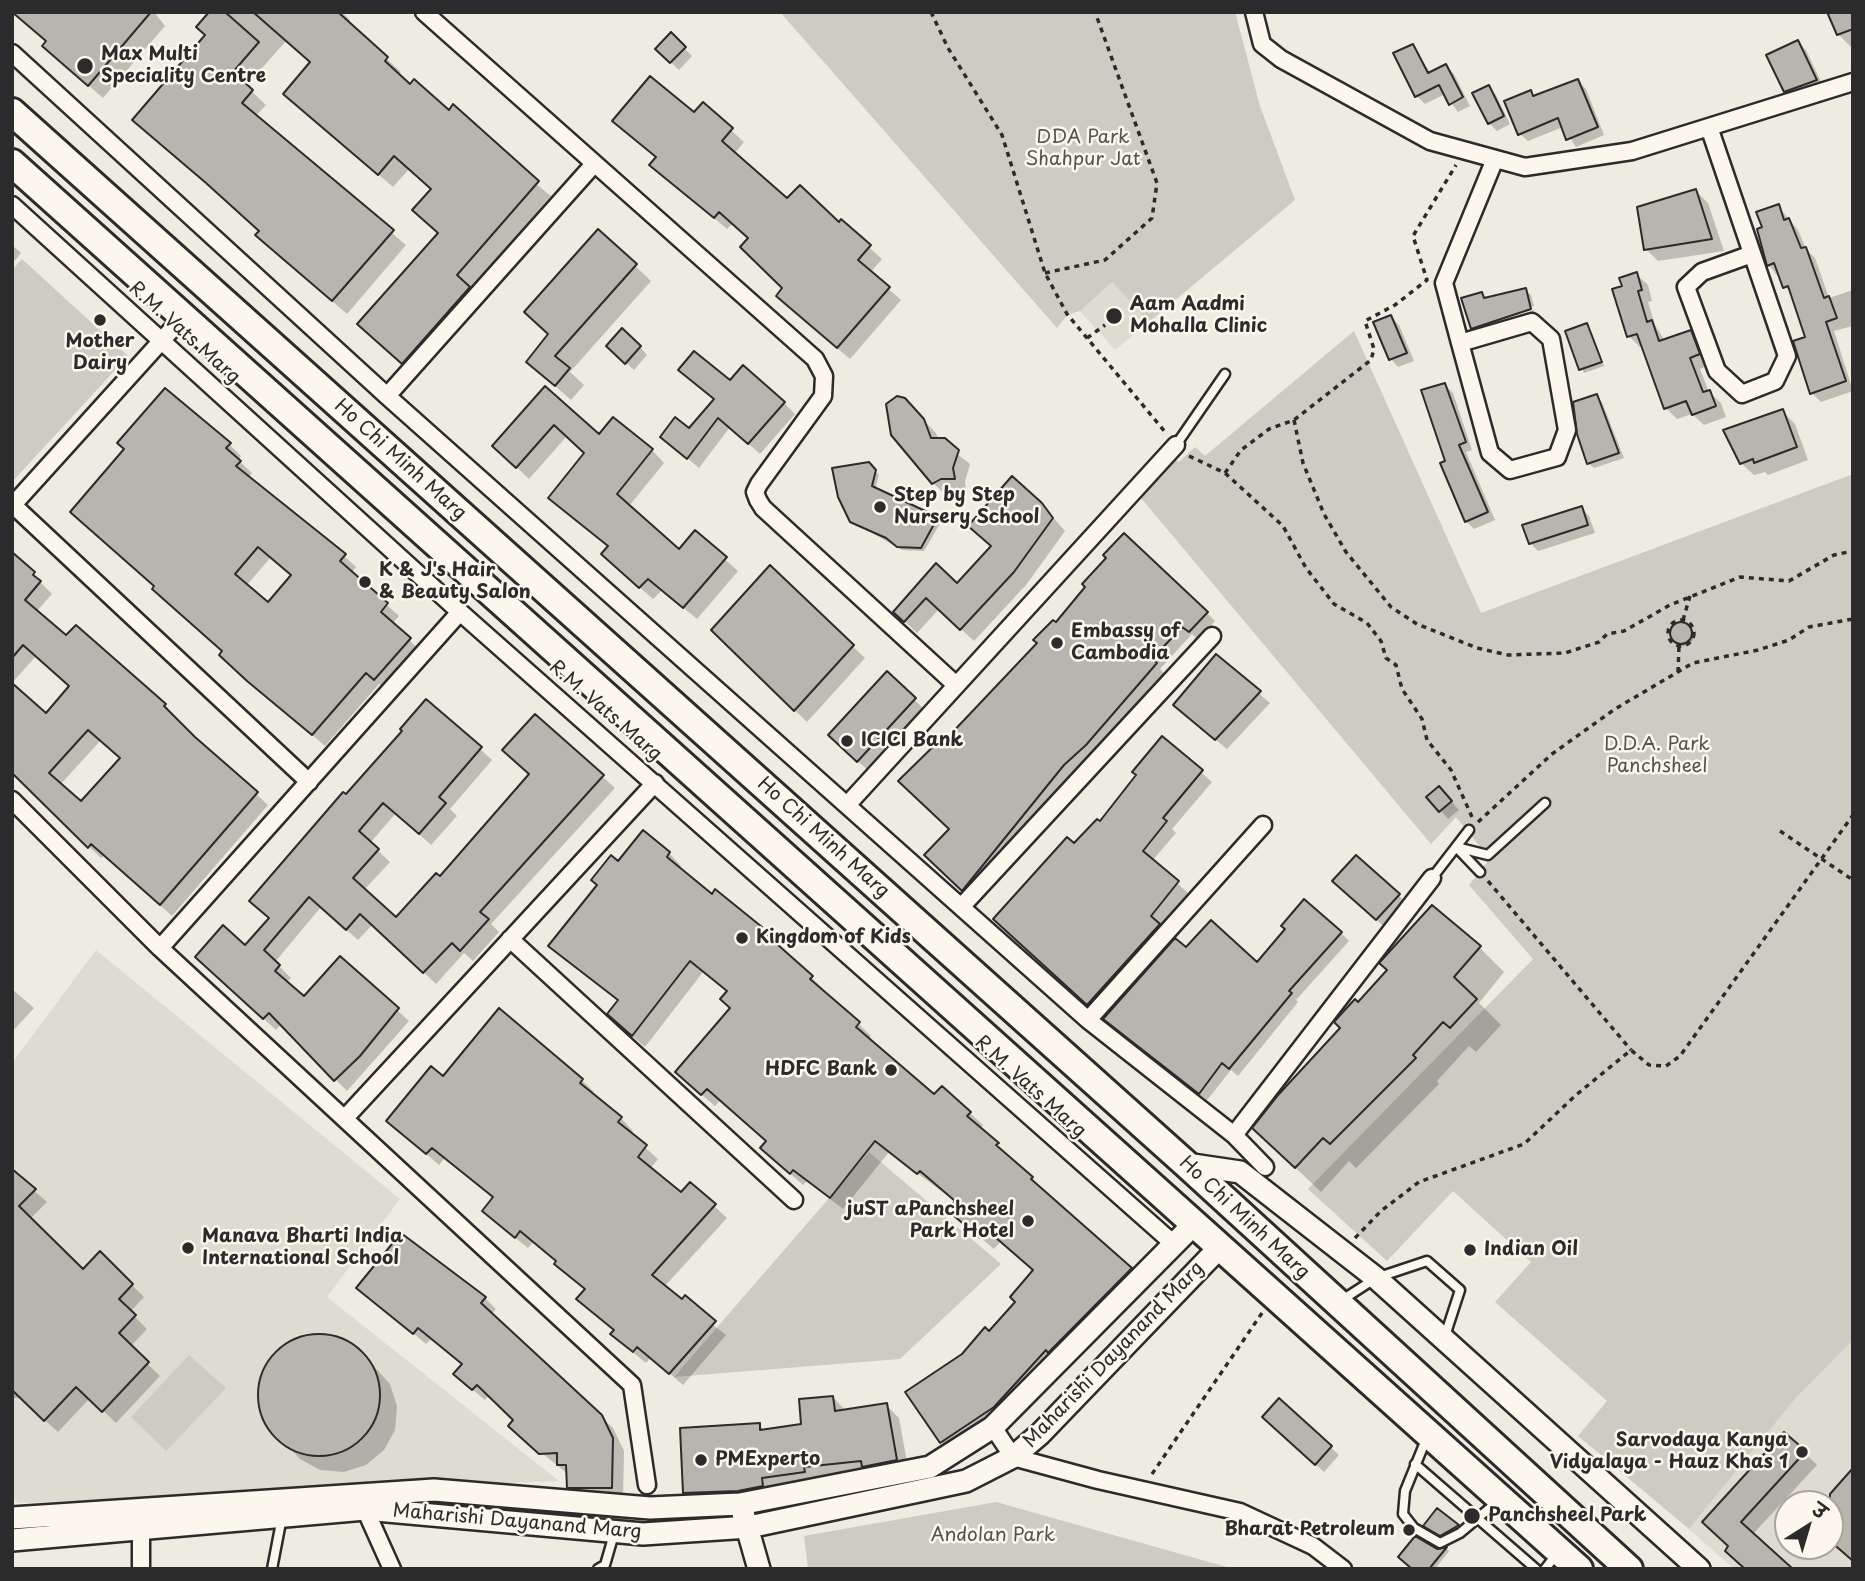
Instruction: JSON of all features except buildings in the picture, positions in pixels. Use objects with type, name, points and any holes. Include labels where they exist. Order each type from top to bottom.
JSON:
[{"type":"main road","name":"Ho Chi Minh Marg","points":[[12,112],[1186,1164],[1629,1569]]},
{"type":"main road","name":"Ho Chi Minh Marg","points":[[12,163],[1500,1499],[1561,1563]]},
{"type":"street","points":[[424,12],[815,359],[824,376],[823,396],[759,484],[755,492],[758,500],[956,685]]},
{"type":"street","points":[[1254,12],[1262,44],[1281,59],[1430,141],[1525,167],[1632,151],[1853,82]]},
{"type":"street","points":[[12,53],[387,396],[849,804],[1088,1020],[1234,1136],[1265,1167]]},
{"type":"street","points":[[1709,127],[1787,356],[1775,381],[1742,394],[1717,371],[1686,287],[1702,272],[1752,254]]},
{"type":"street","points":[[1460,343],[1532,322],[1551,339],[1567,430],[1557,457],[1510,470],[1490,453],[1460,343],[1444,283],[1495,159]]},
{"type":"street","points":[[387,396],[594,164]]},
{"type":"street","name":"R.M. Vats Marg","points":[[12,205],[460,612],[1175,1245]]},
{"type":"street","points":[[183,317],[13,505],[309,782]]},
{"type":"street","points":[[849,804],[1176,445]]},
{"type":"street","points":[[160,948],[460,612]]},
{"type":"street","points":[[962,906],[1212,636]]},
{"type":"street","points":[[345,1118],[654,783]]},
{"type":"street","points":[[12,800],[160,948],[632,1385],[647,1485]]},
{"type":"street","points":[[1088,1020],[1263,825]]},
{"type":"street","points":[[1234,1136],[1432,878]]},
{"type":"street","points":[[510,939],[794,1200]]},
{"type":"street","points":[[1186,1164],[1240,1172],[1376,1278],[1699,1569]]},
{"type":"street","name":"Maharishi Dayanand Marg","points":[[12,1518],[434,1490],[650,1508],[740,1504],[930,1467],[993,1427],[1194,1224]]},
{"type":"street","name":"Maharishi Dayanand Marg","points":[[12,1541],[365,1509],[433,1513],[643,1534],[748,1527],[966,1481],[1013,1457],[1040,1434],[1219,1248]]},
{"type":"street","points":[[1142,1278],[1165,1302]]},
{"type":"street","points":[[1091,1329],[1116,1355]]},
{"type":"street","points":[[993,1427],[1013,1457],[1240,1512],[1313,1546],[1343,1569]]},
{"type":"street","points":[[433,1513],[434,1490]]},
{"type":"street","points":[[740,1504],[758,1569]]},
{"type":"street","points":[[365,1509],[392,1569]]},
{"type":"street","points":[[141,1528],[141,1569]]},
{"type":"lane","points":[[1176,445],[1225,374]]},
{"type":"lane","points":[[1456,847],[1488,855],[1545,803]]},
{"type":"lane","points":[[1432,878],[1469,830]]},
{"type":"lane","points":[[1456,847],[1480,872]]},
{"type":"lane","points":[[1337,1304],[1376,1278],[1427,1261],[1460,1290],[1444,1339]]},
{"type":"lane","points":[[1429,1435],[1405,1491],[1403,1514],[1414,1528],[1440,1543],[1460,1533],[1500,1499]]},
{"type":"lane","points":[[1415,1464],[1536,1569]]},
{"type":"lane","points":[[272,1569],[283,1516]]},
{"type":"lane","points":[[598,1569],[605,1565],[615,1531]]},
{"type":"path","points":[[931,12],[948,48],[1002,135],[1045,273],[1068,314],[1176,445]]},
{"type":"path","points":[[1045,273],[1105,260],[1152,218],[1157,183],[1095,12]]},
{"type":"path","points":[[1225,473],[1241,450],[1269,429],[1294,420],[1371,360],[1374,349],[1365,321],[1395,305],[1427,279],[1413,236],[1465,151]]},
{"type":"path","points":[[1087,338],[1105,325]]},
{"type":"path","points":[[1294,420],[1303,463],[1324,514],[1346,552],[1391,607],[1417,624],[1477,648],[1508,654],[1565,653],[1599,642],[1615,631],[1624,631],[1690,596],[1740,577],[1789,581],[1834,555],[1853,551]]},
{"type":"path","points":[[1193,460],[1225,473],[1283,526],[1307,568],[1334,604],[1367,623],[1381,641],[1386,657],[1395,665],[1402,689],[1422,719],[1427,740],[1451,770],[1474,825],[1552,754],[1615,709],[1693,663],[1758,650],[1788,640],[1809,628],[1853,619]]},
{"type":"path","points":[[1683,620],[1690,596]]},
{"type":"path","points":[[1683,620],[1691,624],[1695,635],[1688,645],[1679,646],[1671,642],[1668,630],[1675,621],[1683,620]]},
{"type":"path","points":[[1678,672],[1679,646]]},
{"type":"path","points":[[1480,872],[1631,1050],[1649,1065],[1666,1066],[1680,1056],[1853,815]]},
{"type":"path","points":[[1780,831],[1853,880]]},
{"type":"path","points":[[1351,1242],[1381,1211],[1419,1182],[1524,1144],[1576,1095],[1631,1050]]},
{"type":"path","points":[[1141,1490],[1228,1360],[1274,1297]]},
{"type":"shaded area","name":"Aam Aadmi Mohalla Clinic","points":[[1112,282],[1149,322],[1115,350],[1080,311]]},
{"type":"shaded area","name":"Manava Bharti India International School","points":[[96,950],[400,1199],[327,1297],[559,1481],[18,1503],[12,1498],[12,1063]]},
{"type":"shaded area","name":"Sarvodaya Kanya Vidyalaya - Hauz Khas 1","points":[[1853,1340],[1853,1569],[1734,1569],[1689,1529],[1794,1400]]},
{"type":"green space","name":"DDA Park Shahpur Jat","points":[[780,12],[1235,12],[1260,106],[1295,200],[1149,322],[1112,282],[1080,311],[1067,315],[1057,328]]},
{"type":"green space","points":[[22,259],[128,356],[12,482],[12,270]]},
{"type":"green space","name":"D.D.A. Park Panchsheel","points":[[1354,331],[1481,613],[1853,474],[1853,1340],[1794,1400],[1689,1529],[1578,1436],[1607,1401],[1495,1302],[1531,1262],[1453,1191],[1387,1261],[1308,1189],[1533,959],[1469,885],[1490,859],[1456,817],[1431,844],[1141,498],[1174,459],[1179,462],[1195,447],[1205,456]]},
{"type":"green space","points":[[869,1152],[1001,1264],[900,1359],[674,1377]]},
{"type":"green space","points":[[189,1355],[226,1388],[166,1451],[131,1417]]},
{"type":"green space","name":"Andolan Park","points":[[996,1502],[1234,1569],[808,1569],[804,1536]]},
{"type":"place","name":"Max Multi Speciality Centre","points":[[85,66]]},
{"type":"place","name":"Aam Aadmi Mohalla Clinic","points":[[1114,316]]},
{"type":"place","name":"Mother Dairy","points":[[100,320]]},
{"type":"place","name":"Step by Step Nursery School","points":[[880,507]]},
{"type":"place","name":"K & J's Hair & Beauty Salon","points":[[365,582]]},
{"type":"place","name":"Embassy of Cambodia","points":[[1057,643]]},
{"type":"place","name":"ICICI Bank","points":[[847,741]]},
{"type":"place","name":"Kingdom of Kids","points":[[742,938]]},
{"type":"place","name":"HDFC Bank","points":[[891,1070]]},
{"type":"place","name":"juST aPanchsheel Park Hotel","points":[[1028,1221]]},
{"type":"place","name":"Manava Bharti India International School","points":[[188,1248]]},
{"type":"place","name":"Indian Oil","points":[[1470,1250]]},
{"type":"place","name":"Sarvodaya Kanya Vidyalaya - Hauz Khas 1","points":[[1802,1452]]},
{"type":"place","name":"PMExperto","points":[[701,1460]]},
{"type":"place","name":"Panchsheel Park","points":[[1472,1516]]},
{"type":"place","name":"Bharat Petroleum","points":[[1409,1530]]}]
